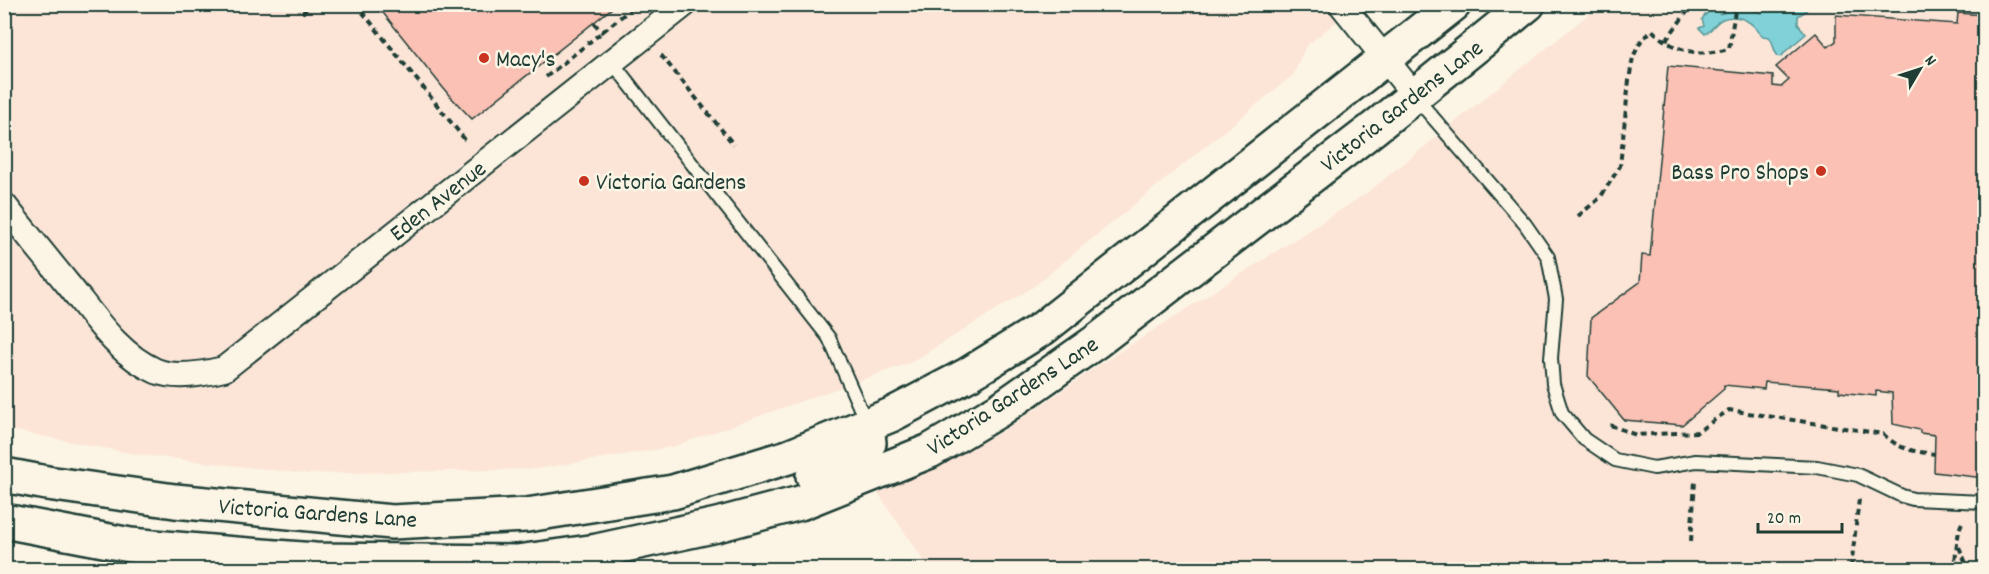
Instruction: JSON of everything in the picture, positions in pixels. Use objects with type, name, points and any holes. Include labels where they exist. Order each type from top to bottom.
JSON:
[{"type":"main road","name":"Victoria Gardens Lane","points":[[4,475],[176,501],[392,522],[527,515],[673,492],[788,457],[891,415],[969,374],[1043,328],[1454,4]]},
{"type":"main road","name":"Victoria Gardens Lane","points":[[4,521],[130,545],[315,560],[517,562],[638,543],[800,503],[930,451],[999,410],[1097,341],[1414,96],[1528,4]]},
{"type":"main road","points":[[638,543],[720,506],[801,482],[862,453],[869,443],[867,425]]},
{"type":"street","name":"Eden Avenue","points":[[4,205],[105,331],[134,360],[158,372],[201,374],[224,369],[685,4]]},
{"type":"street","points":[[1341,4],[1414,96]]},
{"type":"lane","points":[[612,62],[829,338],[867,425]]},
{"type":"lane","points":[[1414,96],[1525,224],[1548,257],[1556,299],[1551,358],[1553,384],[1562,413],[1584,439],[1615,460],[1654,468],[1696,461],[1817,467],[1858,475],[1913,499],[1984,502]]},
{"type":"path","points":[[302,13],[313,4]]},
{"type":"path","points":[[356,4],[466,141],[475,134]]},
{"type":"path","points":[[539,83],[637,4]]},
{"type":"path","points":[[1666,40],[1693,4]]},
{"type":"path","points":[[1578,216],[1600,198],[1620,166],[1629,80],[1633,57],[1641,41],[1652,30],[1680,49],[1699,54],[1729,49],[1736,4]]},
{"type":"path","points":[[1969,4],[1984,6]]},
{"type":"path","points":[[594,23],[602,32],[662,55],[735,145]]},
{"type":"path","points":[[1610,425],[1636,435],[1697,432],[1729,410],[1883,434],[1895,445],[1907,450],[1935,454]]},
{"type":"path","points":[[1691,542],[1695,481]]},
{"type":"path","points":[[1851,568],[1859,499]]},
{"type":"path","points":[[1954,570],[1959,546],[1959,529],[1962,523]]},
{"type":"path","points":[[1959,546],[1969,570]]},
{"type":"shaded area","name":"Victoria Gardens","points":[[4,5],[1357,5],[1306,46],[1293,75],[1033,287],[912,362],[672,447],[537,469],[307,474],[134,454],[5,429]]},
{"type":"shaded area","points":[[1600,5],[1984,5],[1984,569],[929,569],[878,493],[1003,431],[1099,365],[1367,193]]},
{"type":"water","points":[[1772,5],[1808,5],[1806,11],[1798,16],[1798,24],[1806,34],[1779,57],[1769,37],[1763,36],[1746,20],[1732,17],[1722,19],[1705,34],[1699,28],[1704,26],[1702,19],[1712,7],[1720,14],[1725,12],[1729,6],[1762,13]]},
{"type":"building","name":"Macy's","points":[[376,4],[617,4],[472,119],[448,94]]},
{"type":"building","name":"Bass Pro Shops","points":[[1958,13],[1984,15],[1984,478],[1934,472],[1935,435],[1920,433],[1920,430],[1893,424],[1892,393],[1876,391],[1876,396],[1839,392],[1839,388],[1765,382],[1764,389],[1724,385],[1724,389],[1682,425],[1624,420],[1588,376],[1591,318],[1640,282],[1642,255],[1650,256],[1668,66],[1773,76],[1773,86],[1781,87],[1789,80],[1776,67],[1816,33],[1828,47],[1836,41],[1836,15],[1957,24]]},
{"type":"place","name":"Macy's","points":[[484,58]]},
{"type":"place","name":"Bass Pro Shops","points":[[1821,171]]},
{"type":"place","name":"Victoria Gardens","points":[[584,181]]}]
